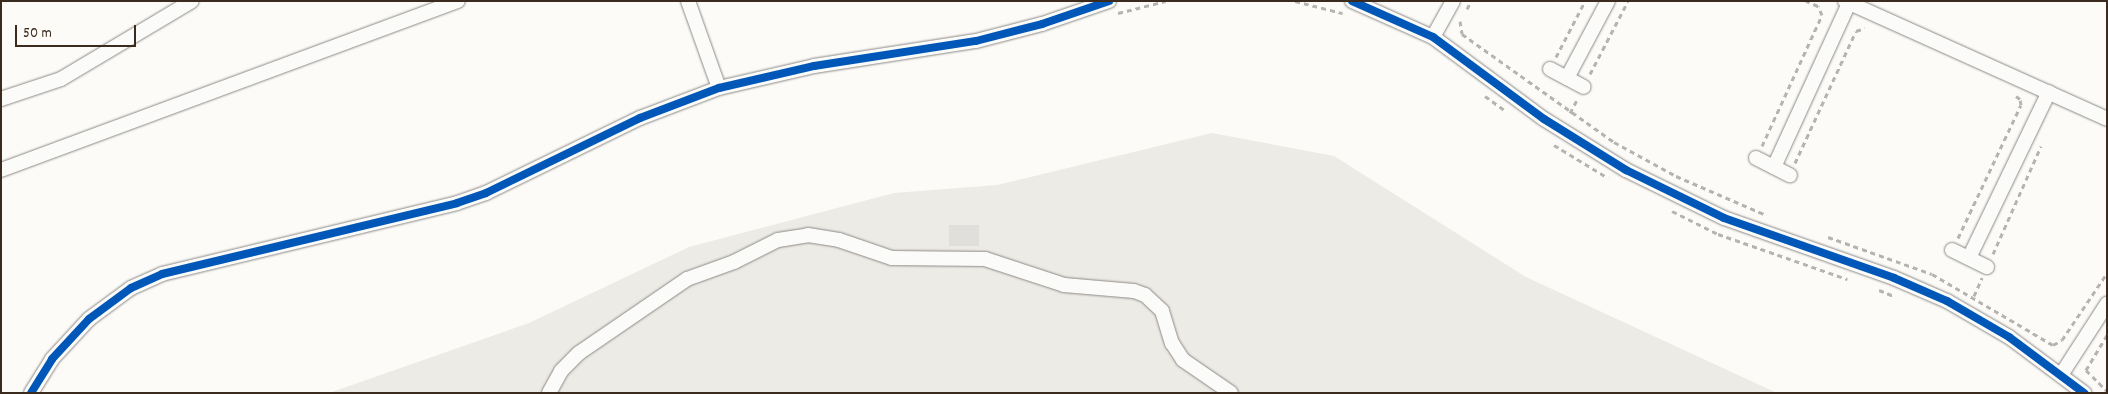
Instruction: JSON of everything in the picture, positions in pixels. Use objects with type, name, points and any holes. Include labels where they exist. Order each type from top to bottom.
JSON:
[{"type":"street","points":[[1,99],[61,79],[192,1]]},
{"type":"street","points":[[1,170],[32,156],[458,1]]},
{"type":"street","points":[[688,1],[719,88]]},
{"type":"street","points":[[32,393],[65,342],[89,319],[131,288],[162,274],[457,203],[486,193],[640,118],[719,88],[814,66],[976,41],[1042,24],[1109,1]]},
{"type":"street","points":[[1352,1],[1433,37],[1544,119],[1626,170],[1724,218],[1894,278],[1947,300],[2009,337],[2084,393]]},
{"type":"street","points":[[1433,37],[1453,1]]},
{"type":"street","points":[[1567,78],[1608,1]]},
{"type":"street","points":[[1774,167],[1847,2],[2107,119]]},
{"type":"street","points":[[1550,69],[1584,87]]},
{"type":"street","points":[[1969,258],[2049,92]]},
{"type":"street","points":[[1756,158],[1790,175]]},
{"type":"street","points":[[549,393],[561,371],[574,357],[687,279],[734,262],[778,240],[808,235],[839,240],[892,258],[985,259],[1064,285],[1134,290],[1149,298],[1162,311],[1172,343],[1183,360],[1230,393]]},
{"type":"street","points":[[1952,250],[1987,267]]},
{"type":"street","points":[[2061,375],[2107,304]]},
{"type":"path","points":[[1471,1],[1459,26],[1462,34],[1570,112],[1614,142],[1676,176],[1773,218]]},
{"type":"path","points":[[1550,69],[1585,1]]},
{"type":"path","points":[[1570,112],[1628,1]]},
{"type":"path","points":[[1756,158],[1822,15],[1820,9],[1806,1]]},
{"type":"path","points":[[1790,175],[1856,31],[1860,27],[1873,31]]},
{"type":"path","points":[[1952,250],[2022,103],[2008,92]]},
{"type":"path","points":[[1974,296],[2044,140]]},
{"type":"path","points":[[1819,234],[1898,260],[1974,296],[2057,345],[2107,272]]},
{"type":"path","points":[[2107,335],[2086,370],[2107,391]]},
{"type":"shaded area","points":[[1212,133],[1334,156],[1526,277],[1777,393],[329,393],[529,323],[689,247],[894,193],[997,185]]},
{"type":"building","points":[[949,225],[979,225],[979,246],[949,246]]},
{"type":"cycle path","points":[[31,393],[52,359],[89,319],[131,288],[162,274],[457,203],[486,193],[640,118],[719,88],[814,66],[976,41],[1042,24],[1109,1]]},
{"type":"cycle path","points":[[1352,1],[1433,37],[1544,119],[1626,170],[1724,218],[1894,278],[1947,301],[2009,337],[2084,393]]}]
